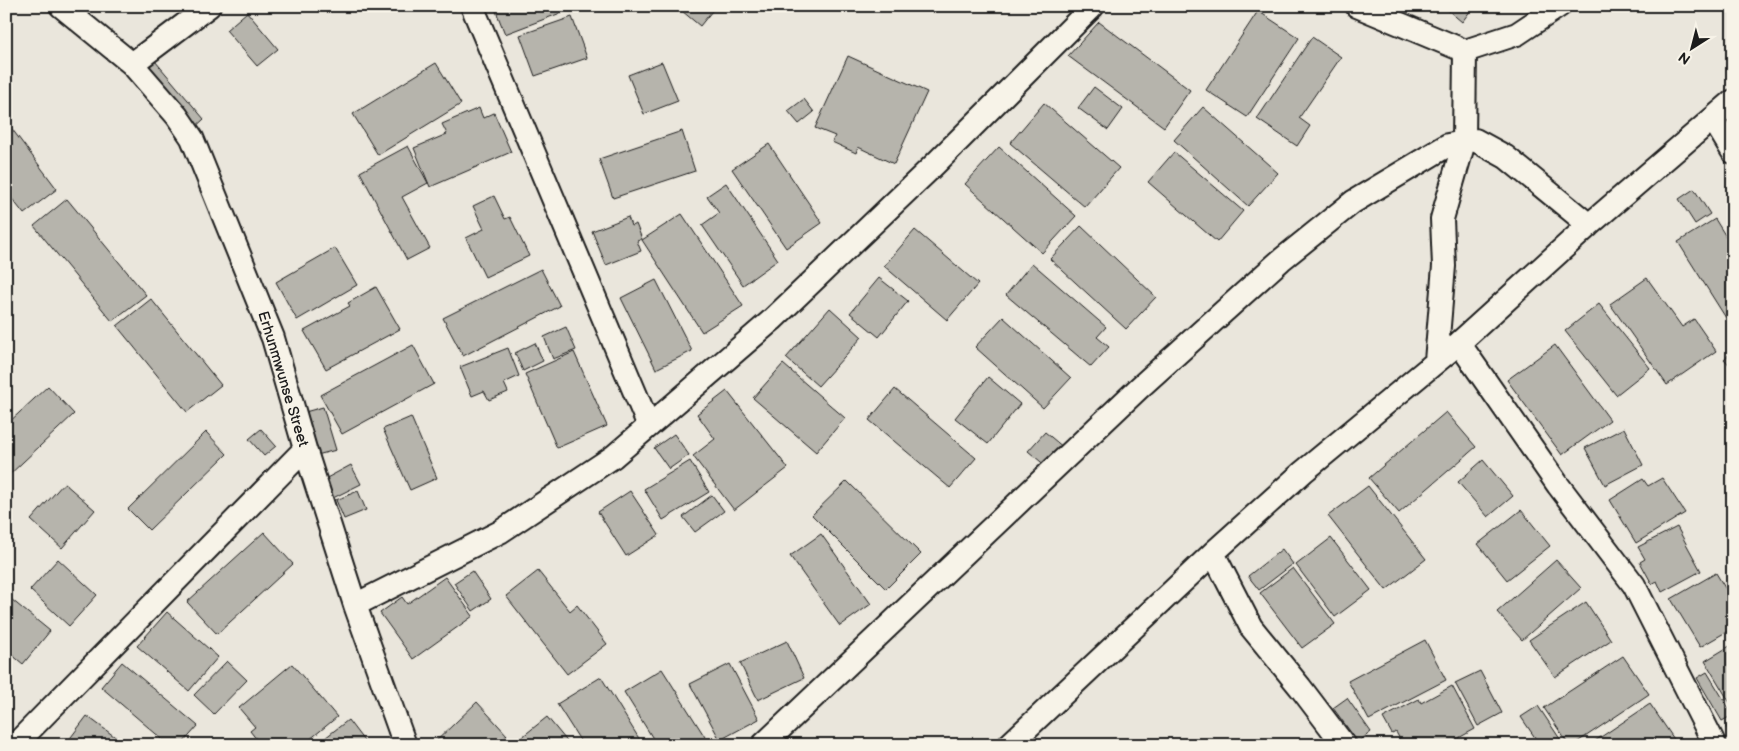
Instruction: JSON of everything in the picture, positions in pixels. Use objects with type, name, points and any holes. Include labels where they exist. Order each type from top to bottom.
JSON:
[{"type":"street","name":"Erhunmwunse Street","points":[[61,6],[132,64],[177,116],[192,138],[273,338],[305,449],[356,605],[405,745]]},
{"type":"street","points":[[132,64],[208,6]]},
{"type":"street","points":[[472,6],[649,426]]},
{"type":"street","points":[[356,605],[500,532],[613,457],[772,320],[935,164],[1093,6]]},
{"type":"street","points":[[1357,6],[1465,51],[1517,34],[1559,6]]},
{"type":"street","points":[[1436,362],[1444,266],[1442,219],[1464,142],[1465,51]]},
{"type":"street","points":[[1009,745],[1213,553],[1303,472],[1459,343],[1589,225],[1733,101]]},
{"type":"street","points":[[1713,119],[1733,152]]},
{"type":"street","points":[[763,745],[1139,388],[1281,260],[1353,202],[1448,145],[1475,140],[1506,157],[1589,225]]},
{"type":"street","points":[[1459,343],[1558,485],[1634,586],[1715,745]]},
{"type":"street","points":[[15,745],[305,449]]},
{"type":"street","points":[[1213,553],[1252,627],[1344,745]]},
{"type":"building","points":[[494,6],[579,6],[505,34]]},
{"type":"building","points":[[676,6],[716,6],[700,26]]},
{"type":"building","points":[[1443,6],[1474,6],[1462,22]]},
{"type":"building","points":[[1258,11],[1299,38],[1247,117],[1206,90]]},
{"type":"building","points":[[247,12],[278,49],[257,66],[226,30]]},
{"type":"building","points":[[572,17],[587,58],[535,76],[520,35]]},
{"type":"building","points":[[1099,22],[1190,90],[1164,127],[1068,56]]},
{"type":"building","points":[[1312,37],[1341,57],[1299,118],[1310,126],[1297,146],[1257,119]]},
{"type":"building","points":[[848,56],[927,92],[894,164],[858,147],[856,153],[832,142],[835,136],[815,128]]},
{"type":"building","points":[[155,61],[204,119],[193,129],[144,70]]},
{"type":"building","points":[[662,62],[678,101],[644,114],[628,75]]},
{"type":"building","points":[[436,63],[461,104],[378,155],[353,114]]},
{"type":"building","points":[[1094,87],[1123,109],[1108,130],[1078,108]]},
{"type":"building","points":[[804,99],[814,112],[799,124],[788,111]]},
{"type":"building","points":[[1044,103],[1119,168],[1085,207],[1010,143]]},
{"type":"building","points":[[1203,107],[1278,173],[1248,206],[1174,140]]},
{"type":"building","points":[[479,108],[483,118],[494,113],[511,152],[430,187],[414,148],[447,134],[442,124]]},
{"type":"building","points":[[6,121],[57,189],[24,214],[6,191]]},
{"type":"building","points":[[682,131],[695,171],[613,198],[599,159]]},
{"type":"building","points":[[769,144],[822,223],[786,248],[732,169]]},
{"type":"building","points":[[408,146],[428,183],[402,197],[430,248],[407,260],[360,172]]},
{"type":"building","points":[[999,147],[1076,216],[1042,253],[965,184]]},
{"type":"building","points":[[1174,152],[1243,211],[1217,242],[1148,182]]},
{"type":"building","points":[[726,183],[778,260],[743,285],[702,225],[719,213],[707,196]]},
{"type":"building","points":[[1694,189],[1710,214],[1695,224],[1679,199]]},
{"type":"building","points":[[494,196],[505,219],[510,217],[529,256],[485,277],[466,238],[484,229],[473,206]]},
{"type":"building","points":[[67,199],[146,295],[112,321],[34,226]]},
{"type":"building","points":[[682,214],[743,306],[702,332],[642,240]]},
{"type":"building","points":[[628,217],[631,226],[636,224],[642,239],[637,241],[641,251],[606,265],[592,231]]},
{"type":"building","points":[[1715,219],[1733,248],[1733,313],[1726,318],[1678,242]]},
{"type":"building","points":[[1081,226],[1156,297],[1126,329],[1050,259]]},
{"type":"building","points":[[915,230],[978,284],[947,320],[884,266]]},
{"type":"building","points":[[335,248],[357,285],[297,320],[276,282]]},
{"type":"building","points":[[1032,263],[1106,327],[1097,337],[1109,347],[1091,367],[1006,295]]},
{"type":"building","points":[[541,269],[560,306],[463,356],[443,318]]},
{"type":"building","points":[[879,278],[908,301],[879,337],[850,313]]},
{"type":"building","points":[[1647,278],[1682,327],[1694,319],[1716,351],[1667,385],[1610,304]]},
{"type":"building","points":[[656,280],[692,351],[656,369],[621,298]]},
{"type":"building","points":[[376,287],[400,329],[326,369],[304,331],[350,306],[348,303]]},
{"type":"building","points":[[151,299],[221,385],[187,412],[117,326]]},
{"type":"building","points":[[1599,304],[1650,368],[1616,395],[1565,331]]},
{"type":"building","points":[[830,308],[862,337],[818,386],[786,358]]},
{"type":"building","points":[[1003,317],[1071,378],[1043,408],[975,347]]},
{"type":"building","points":[[566,327],[576,350],[553,359],[544,337]]},
{"type":"building","points":[[535,343],[543,361],[523,371],[515,353]]},
{"type":"building","points":[[413,345],[434,384],[342,434],[320,395]]},
{"type":"building","points":[[1555,345],[1610,420],[1562,455],[1507,380]]},
{"type":"building","points":[[508,348],[519,376],[504,383],[508,392],[489,400],[484,391],[472,396],[460,367]]},
{"type":"building","points":[[1733,351],[1733,369],[1724,359]]},
{"type":"building","points":[[574,352],[607,426],[557,448],[525,374]]},
{"type":"building","points":[[783,364],[845,418],[816,452],[753,398]]},
{"type":"building","points":[[988,377],[1020,404],[988,444],[955,418]]},
{"type":"building","points":[[48,386],[74,414],[6,478],[6,425]]},
{"type":"building","points":[[895,389],[976,458],[950,488],[869,420]]},
{"type":"building","points":[[727,391],[788,468],[734,510],[693,456],[715,439],[697,414]]},
{"type":"building","points":[[323,407],[336,450],[317,455],[305,412]]},
{"type":"building","points":[[1446,412],[1476,447],[1399,513],[1369,478]]},
{"type":"building","points":[[411,417],[437,478],[410,490],[383,429]]},
{"type":"building","points":[[1624,428],[1643,465],[1605,485],[1585,448]]},
{"type":"building","points":[[261,429],[276,446],[264,456],[249,439]]},
{"type":"building","points":[[206,432],[227,454],[149,530],[128,509]]},
{"type":"building","points":[[1045,432],[1064,448],[1047,467],[1028,451]]},
{"type":"building","points":[[674,434],[689,455],[669,469],[654,448]]},
{"type":"building","points":[[1483,460],[1513,496],[1488,517],[1458,482]]},
{"type":"building","points":[[690,461],[709,492],[663,520],[644,489]]},
{"type":"building","points":[[351,465],[361,484],[333,498],[323,480]]},
{"type":"building","points":[[1662,478],[1685,513],[1636,543],[1610,500],[1643,479],[1648,486]]},
{"type":"building","points":[[847,481],[921,554],[886,589],[812,515]]},
{"type":"building","points":[[64,483],[95,510],[62,548],[31,520]]},
{"type":"building","points":[[1368,486],[1426,559],[1386,590],[1328,516]]},
{"type":"building","points":[[358,491],[366,510],[344,519],[336,500]]},
{"type":"building","points":[[630,491],[659,535],[626,556],[598,512]]},
{"type":"building","points":[[712,495],[724,511],[695,532],[683,517]]},
{"type":"building","points":[[1521,510],[1550,546],[1507,580],[1478,544]]},
{"type":"building","points":[[1677,527],[1701,571],[1662,592],[1657,581],[1652,584],[1640,562],[1645,559],[1638,547]]},
{"type":"building","points":[[264,532],[293,564],[217,634],[187,602]]},
{"type":"building","points":[[821,534],[871,604],[840,626],[790,556]]},
{"type":"building","points":[[1331,538],[1371,590],[1335,617],[1296,565]]},
{"type":"building","points":[[1282,549],[1293,564],[1259,590],[1248,576]]},
{"type":"building","points":[[58,559],[97,595],[69,626],[30,590]]},
{"type":"building","points":[[1556,560],[1581,588],[1522,640],[1497,612]]},
{"type":"building","points":[[1293,568],[1335,624],[1302,648],[1260,593]]},
{"type":"building","points":[[472,571],[491,599],[473,611],[454,583]]},
{"type":"building","points":[[538,571],[570,611],[577,605],[607,644],[567,674],[506,596]]},
{"type":"building","points":[[1716,573],[1733,601],[1733,628],[1700,647],[1671,599]]},
{"type":"building","points":[[445,577],[473,616],[413,659],[380,613],[402,597],[407,604]]},
{"type":"building","points":[[6,595],[50,631],[23,664],[6,650]]},
{"type":"building","points":[[1586,602],[1611,640],[1555,677],[1529,640]]},
{"type":"building","points":[[167,612],[218,657],[189,691],[137,646]]},
{"type":"building","points":[[1425,640],[1446,680],[1369,720],[1348,681]]},
{"type":"building","points":[[787,641],[804,678],[758,700],[740,663]]},
{"type":"building","points":[[1733,644],[1733,708],[1705,661]]},
{"type":"building","points":[[1623,656],[1649,694],[1573,745],[1569,745],[1544,708]]},
{"type":"building","points":[[227,661],[247,680],[214,714],[194,695]]},
{"type":"building","points":[[122,662],[198,726],[181,745],[169,745],[101,687]]},
{"type":"building","points":[[292,664],[337,717],[303,745],[261,745],[250,731],[255,727],[239,708]]},
{"type":"building","points":[[730,664],[759,719],[720,740],[690,684]]},
{"type":"building","points":[[662,669],[710,745],[657,745],[624,692]]},
{"type":"building","points":[[1480,671],[1502,713],[1478,726],[1455,683]]},
{"type":"building","points":[[1707,672],[1733,715],[1722,721],[1697,678]]},
{"type":"building","points":[[601,677],[643,745],[583,745],[557,704]]},
{"type":"building","points":[[1452,686],[1475,729],[1446,745],[1403,745],[1396,732],[1392,734],[1383,718],[1419,699],[1421,703]]},
{"type":"building","points":[[1347,698],[1371,732],[1358,742],[1333,708]]},
{"type":"building","points":[[477,702],[507,735],[496,745],[432,745]]},
{"type":"building","points":[[1650,704],[1678,745],[1589,745]]},
{"type":"building","points":[[1538,706],[1564,745],[1540,745],[1521,717]]},
{"type":"building","points":[[87,716],[126,745],[65,745]]},
{"type":"building","points":[[547,717],[570,745],[512,745]]},
{"type":"building","points":[[348,720],[367,745],[316,745]]},
{"type":"building","points":[[1733,723],[1733,739],[1726,727]]}]
